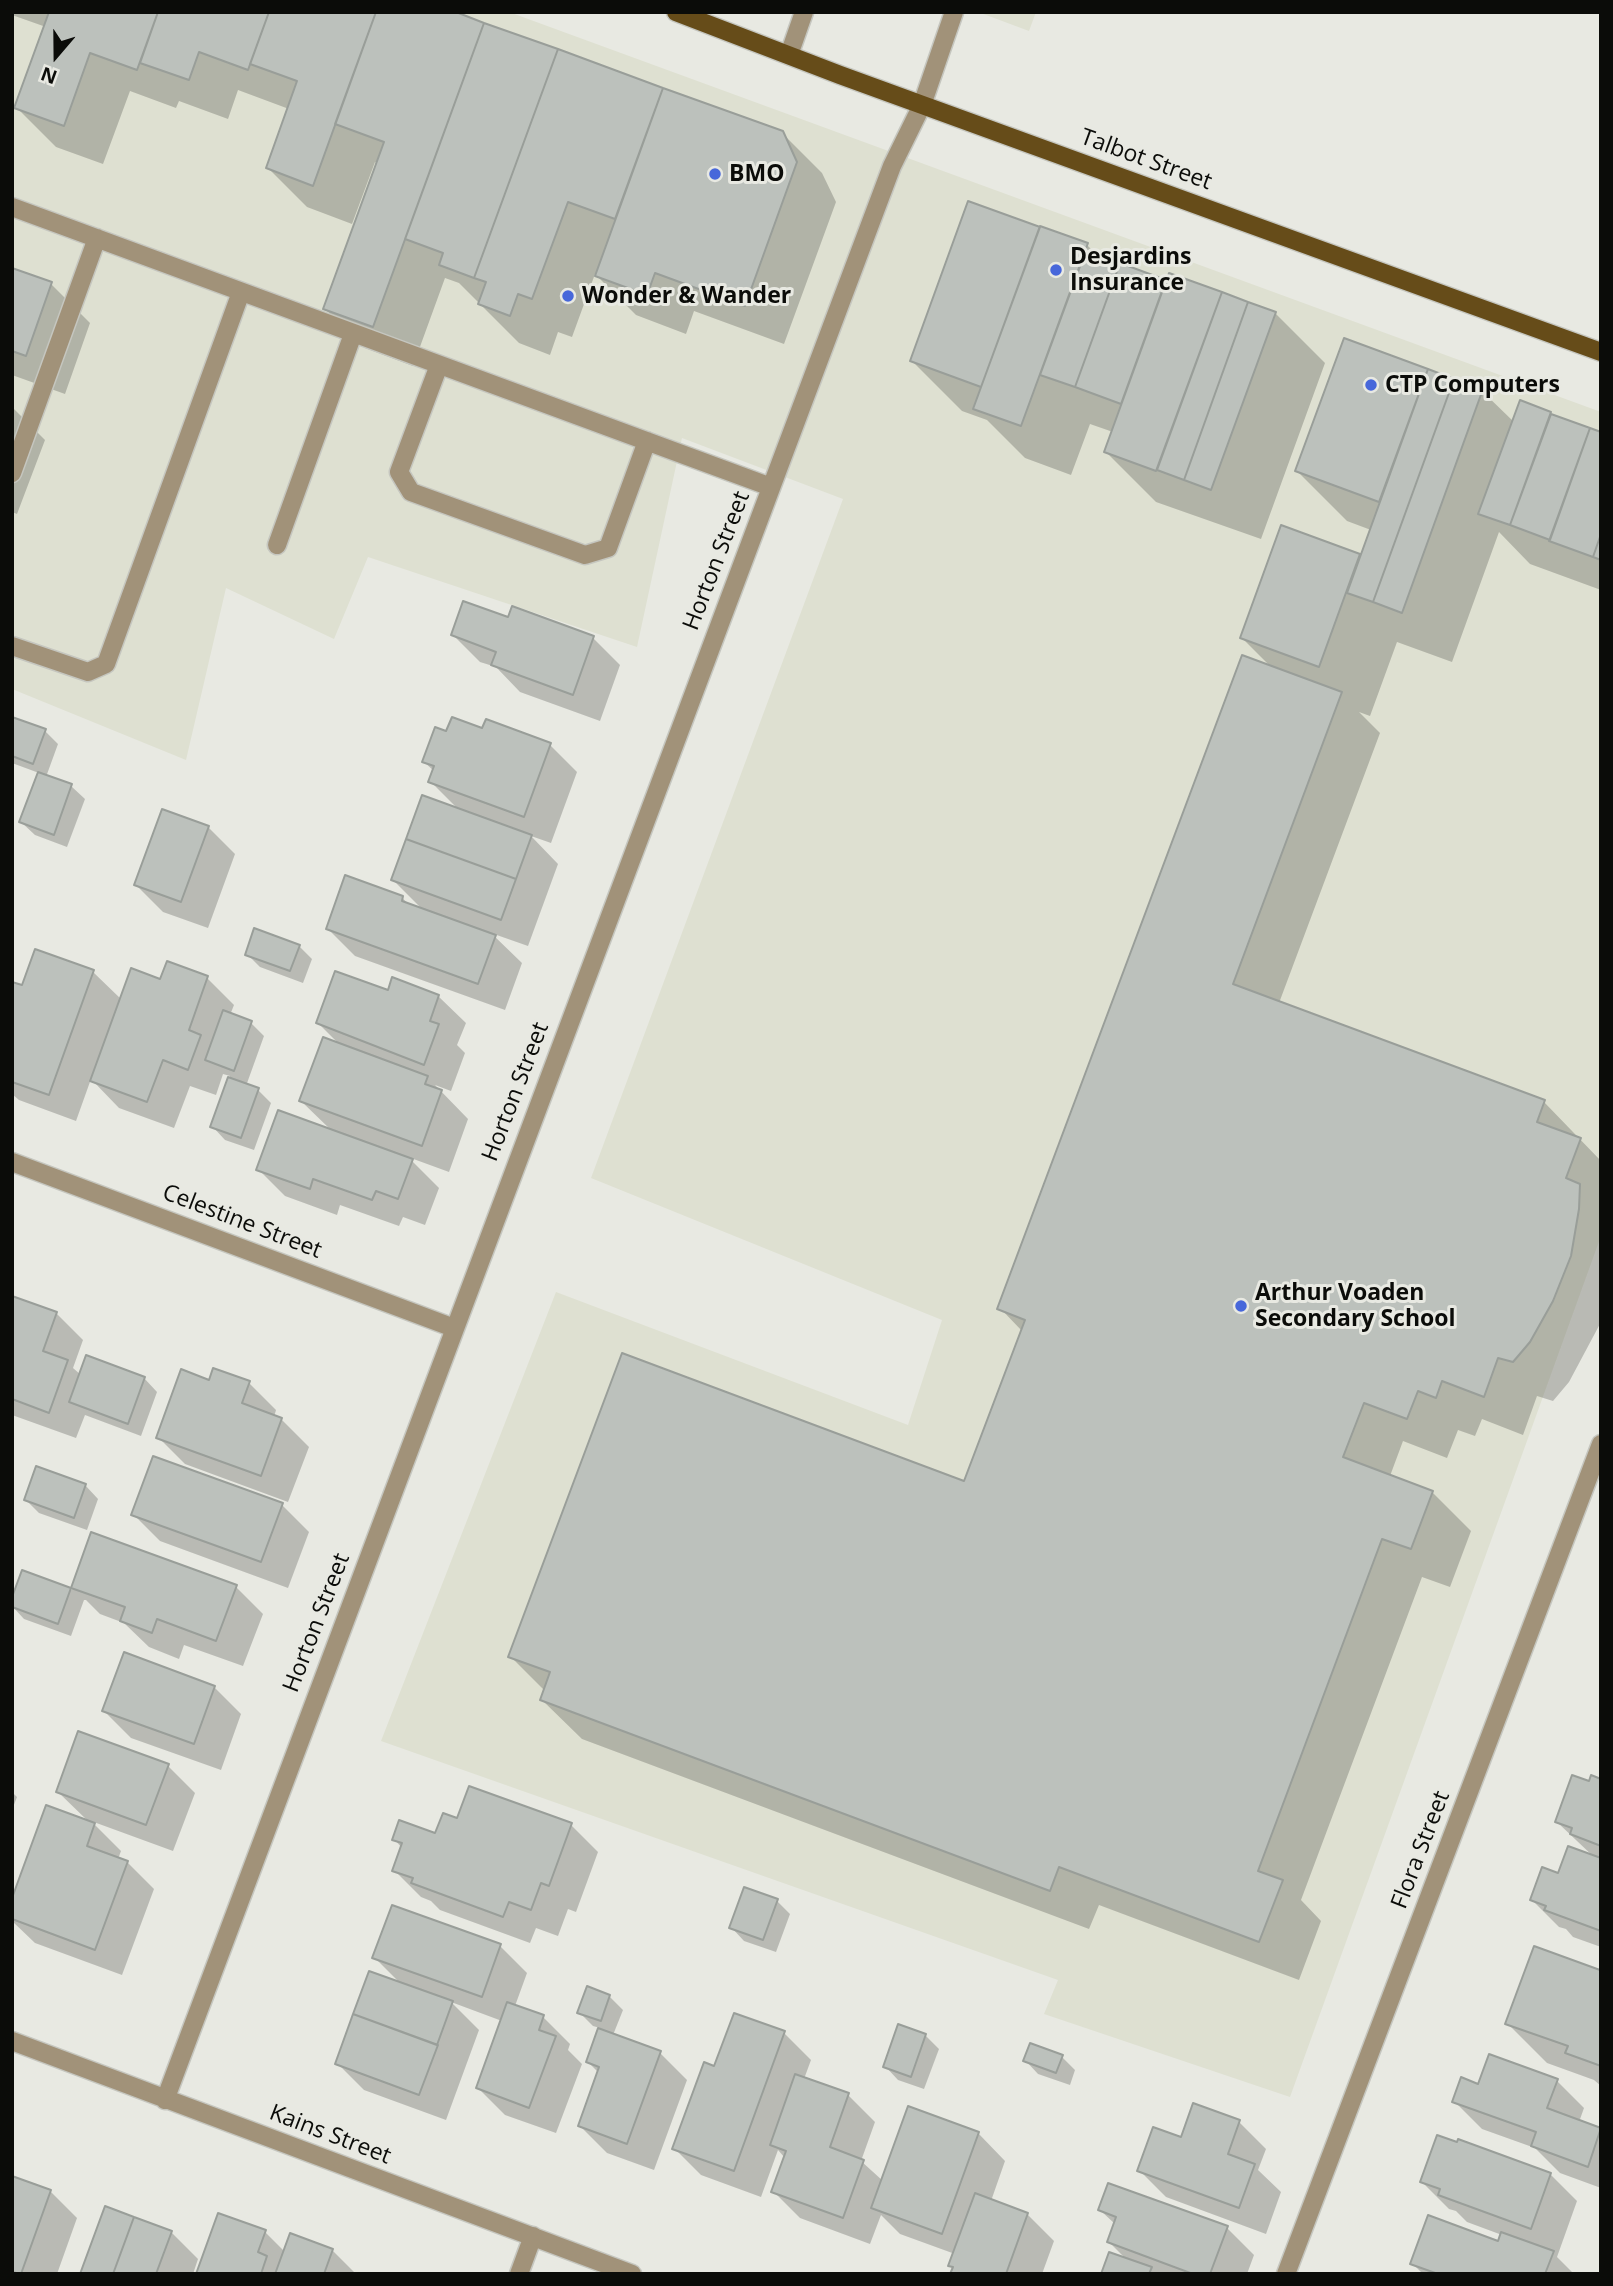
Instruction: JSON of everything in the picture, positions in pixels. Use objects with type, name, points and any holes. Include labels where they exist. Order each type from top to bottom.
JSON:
[{"type":"main road","name":"Talbot Street","points":[[676,12],[922,105],[1601,352]]},
{"type":"street","points":[[789,55],[804,12]]},
{"type":"street","name":"Horton Street","points":[[165,2099],[892,166],[922,105],[954,12]]},
{"type":"street","points":[[12,207],[771,487]]},
{"type":"street","points":[[12,473],[97,239]]},
{"type":"street","points":[[12,646],[88,672],[106,664],[241,292]]},
{"type":"street","points":[[277,545],[353,334]]},
{"type":"street","points":[[439,365],[400,472],[411,492],[585,555],[608,548],[646,441]]},
{"type":"street","name":"Celestine Street","points":[[12,1162],[454,1328]]},
{"type":"street","name":"Flora Street","points":[[1286,2274],[1601,1444]]},
{"type":"street","name":"Kains Street","points":[[12,2041],[632,2274]]},
{"type":"street","points":[[519,2274],[533,2236]]},
{"type":"shaded area","name":"Arthur Voaden Secondary School","points":[[12,12],[509,12],[1601,412],[1601,1236],[1290,2097],[1044,2014],[1058,1980],[381,1741],[556,1292],[908,1425],[942,1320],[591,1178],[843,499],[682,438],[637,647],[368,557],[334,639],[226,588],[186,760],[12,689]]},
{"type":"shaded area","points":[[978,12],[1036,12],[1029,31]]},
{"type":"building","points":[[49,12],[158,12],[137,70],[90,53],[64,126],[14,108]]},
{"type":"building","points":[[158,12],[269,12],[248,70],[199,52],[189,80],[140,63]]},
{"type":"building","points":[[269,12],[376,12],[313,186],[266,168],[297,81],[250,64]]},
{"type":"building","points":[[376,12],[456,12],[484,23],[373,327],[323,309],[384,142],[335,124]]},
{"type":"building","points":[[484,23],[558,49],[474,278],[439,265],[443,253],[405,239]]},
{"type":"building","points":[[558,49],[663,88],[615,219],[568,202],[532,299],[518,294],[510,316],[478,304],[486,282],[474,278]]},
{"type":"building","points":[[663,88],[783,131],[797,162],[745,306],[655,273],[647,295],[595,276]]},
{"type":"building","points":[[968,201],[1040,227],[981,387],[910,361]]},
{"type":"building","points":[[1040,226],[1088,243],[1021,426],[973,409]]},
{"type":"building","points":[[1086,250],[1120,263],[1075,387],[1040,375]]},
{"type":"building","points":[[1120,263],[1166,280],[1121,404],[1075,387]]},
{"type":"building","points":[[12,268],[52,282],[26,356],[12,351]]},
{"type":"building","points":[[1169,273],[1222,292],[1156,471],[1104,452]]},
{"type":"building","points":[[1222,292],[1248,302],[1184,480],[1157,470]]},
{"type":"building","points":[[1248,302],[1276,312],[1211,490],[1184,480]]},
{"type":"building","points":[[1344,338],[1428,369],[1379,502],[1295,471]]},
{"type":"building","points":[[1428,369],[1454,379],[1373,602],[1347,593]]},
{"type":"building","points":[[1454,379],[1483,389],[1402,613],[1373,602]]},
{"type":"building","points":[[1520,400],[1551,412],[1510,525],[1478,514]]},
{"type":"building","points":[[1551,414],[1590,428],[1550,540],[1510,525]]},
{"type":"building","points":[[1590,428],[1601,432],[1601,534],[1593,557],[1549,541]]},
{"type":"building","points":[[1281,525],[1360,554],[1319,667],[1240,638]]},
{"type":"building","points":[[1601,534],[1601,560],[1593,557]]},
{"type":"building","points":[[463,601],[508,617],[512,606],[594,636],[573,695],[491,665],[496,652],[451,635]]},
{"type":"building","points":[[1242,655],[1342,692],[1233,984],[1545,1100],[1537,1122],[1581,1138],[1566,1178],[1580,1184],[1579,1209],[1571,1256],[1553,1301],[1530,1342],[1513,1362],[1498,1358],[1484,1397],[1442,1381],[1436,1398],[1418,1391],[1407,1419],[1364,1403],[1343,1457],[1433,1491],[1411,1549],[1382,1539],[1258,1871],[1283,1880],[1259,1942],[1059,1867],[1050,1891],[540,1700],[550,1672],[508,1657],[622,1353],[964,1481],[1025,1320],[997,1309]]},
{"type":"building","points":[[12,717],[46,729],[33,764],[12,756]]},
{"type":"building","points":[[452,717],[482,728],[486,719],[551,743],[524,817],[428,782],[434,766],[422,762],[435,727],[446,731]]},
{"type":"building","points":[[38,772],[72,784],[54,835],[19,822]]},
{"type":"building","points":[[422,795],[532,835],[516,879],[406,839]]},
{"type":"building","points":[[162,809],[209,826],[181,902],[134,885]]},
{"type":"building","points":[[406,839],[516,879],[501,920],[391,880]]},
{"type":"building","points":[[345,875],[403,896],[402,901],[496,935],[478,984],[326,929]]},
{"type":"building","points":[[254,928],[300,945],[290,971],[245,955]]},
{"type":"building","points":[[35,949],[94,970],[49,1095],[12,1082],[12,982],[22,985]]},
{"type":"building","points":[[167,961],[208,976],[189,1030],[201,1035],[188,1070],[163,1060],[147,1102],[90,1081],[131,968],[160,979]]},
{"type":"building","points":[[335,971],[388,990],[392,977],[439,995],[430,1021],[439,1024],[424,1065],[316,1023]]},
{"type":"building","points":[[223,1010],[252,1021],[234,1071],[205,1060]]},
{"type":"building","points":[[323,1037],[428,1076],[425,1084],[442,1090],[422,1146],[299,1101]]},
{"type":"building","points":[[228,1077],[259,1088],[241,1138],[210,1127]]},
{"type":"building","points":[[278,1110],[413,1159],[398,1199],[376,1191],[372,1200],[313,1179],[310,1189],[256,1170]]},
{"type":"building","points":[[12,1296],[57,1312],[43,1351],[68,1360],[49,1413],[12,1399]]},
{"type":"building","points":[[86,1355],[145,1377],[128,1424],[69,1402]]},
{"type":"building","points":[[213,1368],[250,1381],[242,1403],[282,1418],[261,1476],[156,1438],[181,1369],[209,1380]]},
{"type":"building","points":[[153,1456],[283,1503],[261,1562],[131,1515]]},
{"type":"building","points":[[36,1466],[86,1484],[74,1518],[24,1500]]},
{"type":"building","points":[[91,1532],[237,1585],[216,1641],[157,1619],[152,1633],[120,1621],[125,1607],[71,1588]]},
{"type":"building","points":[[22,1570],[71,1588],[58,1624],[12,1607],[12,1597]]},
{"type":"building","points":[[124,1652],[215,1686],[194,1744],[102,1711]]},
{"type":"building","points":[[78,1731],[169,1764],[146,1825],[56,1792]]},
{"type":"building","points":[[1572,1775],[1589,1781],[1591,1775],[1601,1779],[1601,1846],[1570,1834],[1572,1828],[1555,1822]]},
{"type":"building","points":[[469,1786],[572,1823],[549,1886],[541,1883],[531,1910],[509,1902],[503,1917],[411,1883],[413,1878],[392,1871],[402,1843],[392,1840],[399,1820],[435,1833],[443,1813],[457,1818]]},
{"type":"building","points":[[46,1805],[95,1823],[87,1846],[128,1861],[95,1950],[12,1919],[12,1898]]},
{"type":"building","points":[[1568,1846],[1601,1858],[1601,1931],[1544,1910],[1546,1906],[1530,1900],[1542,1867],[1558,1873]]},
{"type":"building","points":[[744,1887],[778,1899],[763,1940],[729,1928]]},
{"type":"building","points":[[392,1905],[501,1944],[482,1997],[372,1958]]},
{"type":"building","points":[[1534,1946],[1600,1970],[1601,1967],[1601,2066],[1565,2053],[1568,2046],[1505,2024]]},
{"type":"building","points":[[369,1971],[453,2001],[437,2045],[353,2014]]},
{"type":"building","points":[[587,1986],[610,1995],[601,2021],[577,2013]]},
{"type":"building","points":[[507,2002],[544,2015],[539,2030],[556,2036],[529,2108],[476,2088]]},
{"type":"building","points":[[734,2013],[785,2031],[734,2171],[672,2149],[704,2062],[714,2066]]},
{"type":"building","points":[[353,2014],[438,2045],[419,2095],[335,2064]]},
{"type":"building","points":[[898,2024],[926,2034],[911,2077],[883,2067]]},
{"type":"building","points":[[598,2028],[661,2051],[627,2144],[578,2126],[599,2067],[586,2062]]},
{"type":"building","points":[[1030,2043],[1063,2055],[1056,2073],[1023,2061]]},
{"type":"building","points":[[1489,2054],[1558,2079],[1547,2108],[1601,2128],[1588,2167],[1531,2146],[1536,2132],[1452,2102],[1461,2077],[1478,2084]]},
{"type":"building","points":[[795,2074],[849,2093],[830,2147],[864,2160],[843,2218],[771,2192],[786,2151],[770,2145]]},
{"type":"building","points":[[1193,2103],[1240,2120],[1228,2154],[1255,2164],[1239,2208],[1137,2171],[1153,2127],[1181,2137]]},
{"type":"building","points":[[908,2106],[979,2132],[942,2234],[871,2208]]},
{"type":"building","points":[[1437,2135],[1457,2142],[1458,2139],[1551,2173],[1531,2229],[1438,2195],[1440,2189],[1420,2182]]},
{"type":"building","points":[[12,2176],[51,2190],[21,2274],[12,2272]]},
{"type":"building","points":[[1108,2183],[1228,2226],[1210,2274],[1193,2274],[1107,2242],[1116,2217],[1098,2210]]},
{"type":"building","points":[[975,2193],[1028,2213],[1006,2274],[950,2274],[953,2267],[948,2266]]},
{"type":"building","points":[[105,2206],[134,2217],[113,2274],[80,2274]]},
{"type":"building","points":[[218,2213],[266,2230],[258,2252],[267,2256],[261,2274],[196,2274]]},
{"type":"building","points":[[1428,2215],[1498,2241],[1501,2232],[1554,2251],[1545,2274],[1438,2274],[1410,2264]]},
{"type":"building","points":[[134,2217],[172,2231],[156,2274],[113,2274]]},
{"type":"building","points":[[290,2233],[333,2249],[324,2274],[275,2274]]},
{"type":"building","points":[[1109,2252],[1152,2267],[1149,2274],[1101,2274]]},
{"type":"place","name":"BMO","points":[[715,174]]},
{"type":"place","name":"Desjardins Insurance","points":[[1056,270]]},
{"type":"place","name":"Wonder & Wander","points":[[568,296]]},
{"type":"place","name":"CTP Computers","points":[[1371,385]]},
{"type":"place","name":"Arthur Voaden Secondary School","points":[[1241,1306]]}]
